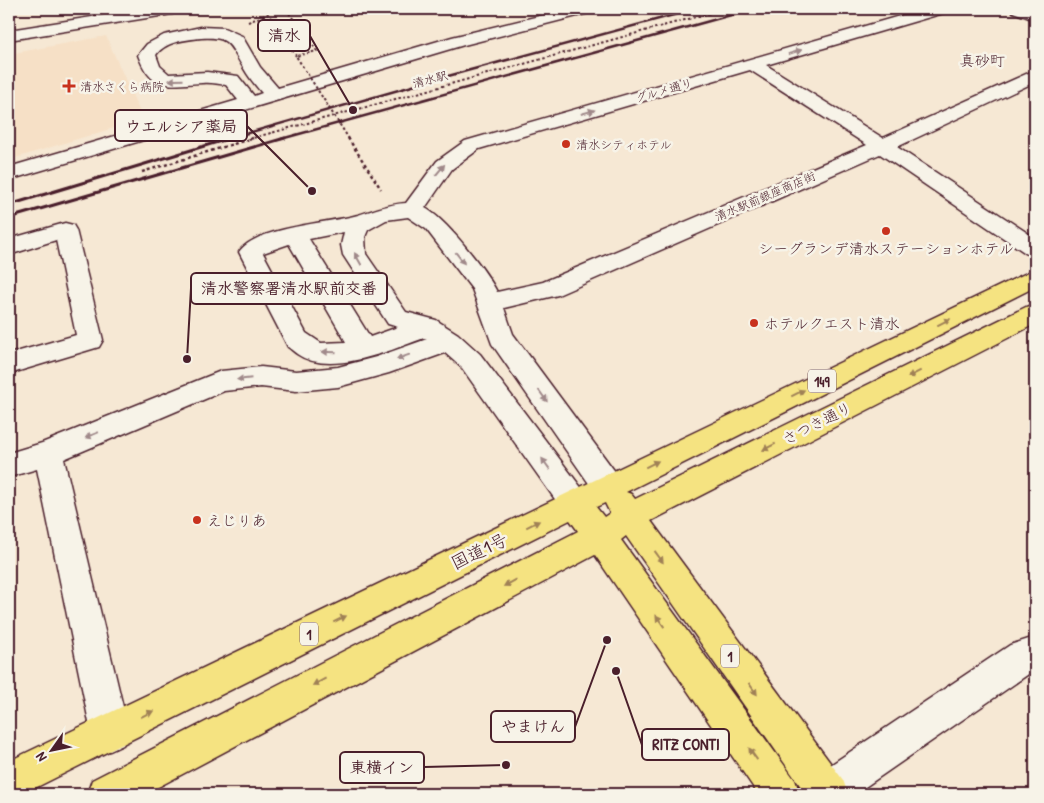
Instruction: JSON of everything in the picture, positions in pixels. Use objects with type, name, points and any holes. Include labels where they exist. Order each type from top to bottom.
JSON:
[{"type":"highway","name":"149","points":[[608,486],[1035,277]]},
{"type":"highway","name":"さつき通り","points":[[600,536],[630,518],[1035,313]]},
{"type":"highway","name":"国道1号","points":[[9,781],[575,504],[608,486]]},
{"type":"highway","name":"1","points":[[608,486],[826,793]]},
{"type":"highway","points":[[575,504],[600,536],[781,794]]},
{"type":"highway","points":[[115,792],[600,536]]},
{"type":"street","points":[[9,24],[102,9]]},
{"type":"street","points":[[9,35],[172,9]]},
{"type":"street","points":[[9,174],[547,13],[587,9]]},
{"type":"street","name":"グルメ通り","points":[[412,211],[439,169],[459,152],[472,145],[754,65],[941,9]]},
{"type":"street","points":[[1020,9],[1035,15]]},
{"type":"street","points":[[249,102],[232,80],[204,77],[176,81],[158,77],[147,55],[150,48],[168,39],[186,35],[208,32],[221,33],[236,40],[247,56],[250,66],[274,95]]},
{"type":"street","points":[[204,77],[236,64],[247,56]]},
{"type":"street","points":[[754,65],[882,146],[1035,249]]},
{"type":"street","name":"清水駅前銀座商店街","points":[[490,302],[549,289],[882,146],[1035,75]]},
{"type":"street","points":[[438,334],[330,353],[310,350],[298,340],[252,252],[255,248],[295,234],[363,221],[385,213],[412,211],[423,215],[434,224],[482,286],[490,302],[500,337],[608,486]]},
{"type":"street","points":[[363,221],[353,236],[352,246],[355,255],[397,318],[438,334],[471,361],[575,504]]},
{"type":"street","points":[[9,247],[65,230],[90,340],[9,364]]},
{"type":"street","points":[[295,234],[363,348]]},
{"type":"street","points":[[9,465],[48,453],[221,381],[261,377],[296,381],[338,377],[380,366],[438,334]]},
{"type":"street","points":[[48,453],[110,732]]},
{"type":"street","points":[[826,793],[1022,658],[1035,654]]},
{"type":"path","points":[[286,9],[317,51],[296,56]]},
{"type":"path","name":"清水駅","points":[[142,172],[334,115],[725,9]]},
{"type":"path","points":[[268,14],[381,189]]},
{"type":"shaded area","name":"清水さくら病院","points":[[106,36],[143,119],[9,160],[9,54]]},
{"type":"railway","points":[[227,139],[437,79],[696,9]]},
{"type":"railway","points":[[281,139],[753,9]]},
{"type":"railway","points":[[9,205],[231,138]]},
{"type":"railway","points":[[9,218],[285,138]]},
{"type":"place","name":"清水さくら病院","points":[[69,86]]},
{"type":"place","name":"清水","points":[[353,110]]},
{"type":"place","name":"清水シティホテル","points":[[566,144]]},
{"type":"place","name":"ウエルシア薬局","points":[[312,191]]},
{"type":"place","name":"シーグランデ清水ステーションホテル","points":[[886,231]]},
{"type":"place","name":"ホテルクエスト清水","points":[[754,323]]},
{"type":"place","name":"清水警察署清水駅前交番","points":[[187,359]]},
{"type":"place","name":"えじりあ","points":[[197,520]]},
{"type":"place","name":"やまけん","points":[[607,640]]},
{"type":"place","name":"RITZ CONTI","points":[[616,671]]},
{"type":"place","name":"東横イン","points":[[506,765]]},
{"type":"district","name":"真砂町","points":[[982,60]]}]
